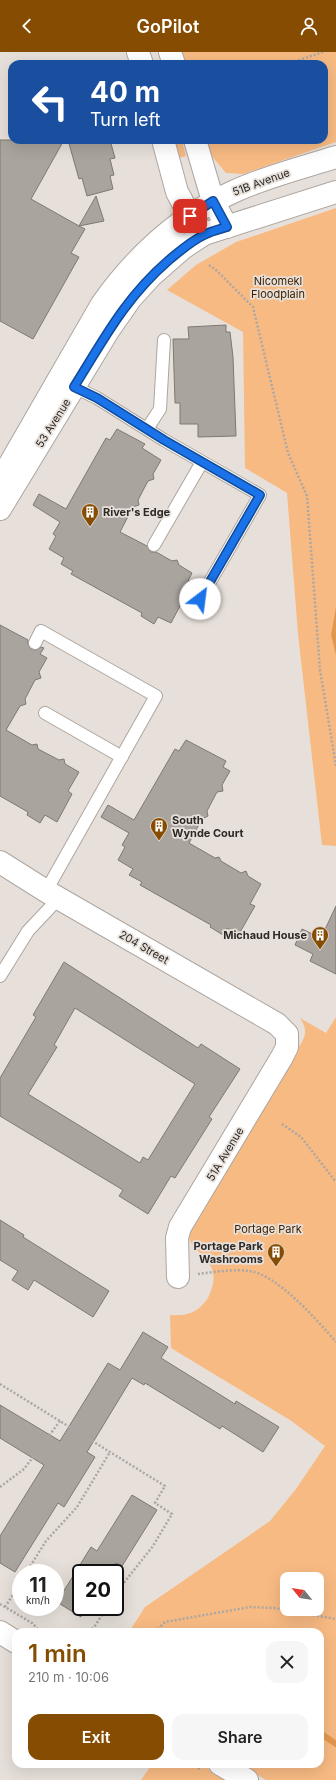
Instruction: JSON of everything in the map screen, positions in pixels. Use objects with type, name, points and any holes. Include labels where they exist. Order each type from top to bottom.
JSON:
[{"type":"street","points":[[164,144],[178,192],[190,216],[204,234],[336,192]]},
{"type":"street","points":[[196,144],[213,201],[227,227]]},
{"type":"street","name":"51B Avenue","points":[[190,216],[213,201],[242,188],[336,157]]},
{"type":"street","name":"53 Avenue","points":[[0,509],[66,383],[102,304],[119,280],[136,261],[190,216]]},
{"type":"street","name":"53 Avenue","points":[[0,481],[66,383],[131,298],[151,276],[183,248],[204,234]]},
{"type":"street","name":"204 Street","points":[[0,862],[52,895],[277,1024],[287,1034]]},
{"type":"street","name":"51A Avenue","points":[[178,1277],[177,1238],[180,1228],[282,1057],[287,1047],[287,1034]]},
{"type":"street","points":[[0,1632],[12,1640]]},
{"type":"street","points":[[227,1768],[247,1780]]},
{"type":"lane","points":[[146,429],[160,409],[164,340]]},
{"type":"lane","points":[[66,383],[97,398],[146,429],[260,495],[200,599],[189,592]]},
{"type":"lane","points":[[154,545],[202,462]]},
{"type":"lane","points":[[0,976],[52,895],[122,757],[156,696],[41,631],[34,643]]},
{"type":"lane","points":[[45,713],[122,757]]},
{"type":"path","points":[[299,60],[323,52]]},
{"type":"path","points":[[209,265],[253,308],[288,453],[307,496],[320,670],[336,766]]},
{"type":"path","points":[[282,1124],[301,1137],[336,1182]]},
{"type":"path","points":[[178,1277],[213,1272],[251,1271],[275,1282],[312,1315],[336,1342]]},
{"type":"path","points":[[0,1384],[165,1486],[155,1503],[172,1514],[153,1546],[124,1583]]},
{"type":"path","points":[[0,1486],[24,1469],[60,1421]]},
{"type":"path","points":[[32,1564],[46,1541],[77,1506],[110,1452]]},
{"type":"path","points":[[5,1607],[12,1596]]},
{"type":"path","points":[[0,1604],[32,1623],[37,1628]]},
{"type":"path","points":[[159,1628],[165,1622],[250,1607],[274,1608],[336,1619]]},
{"type":"path","points":[[93,1628],[101,1616]]},
{"type":"green space","points":[[181,52],[336,52],[336,142],[243,174],[226,173],[210,154],[206,144],[328,144],[328,60],[183,60]]},
{"type":"green space","points":[[175,144],[183,144],[186,156],[179,158]]},
{"type":"green space","name":"Nicomekl Floodplain","points":[[336,208],[336,846],[322,845],[298,634],[287,493],[245,468],[243,332],[167,290],[196,265],[236,242]]},
{"type":"green space","name":"Portage Park","points":[[336,1017],[336,1780],[266,1780],[246,1768],[324,1768],[324,1628],[132,1628],[145,1607],[270,1521],[296,1489],[325,1446],[290,1420],[171,1348],[170,1315],[185,1315],[197,1310],[206,1301],[213,1284],[211,1268],[208,1262],[193,1246],[188,1233],[303,1040],[305,1029],[300,1018],[326,1033]]},
{"type":"green space","points":[[149,1768],[207,1768],[227,1780],[141,1780]]},
{"type":"shaded area","points":[[336,607],[336,655],[331,635]]},
{"type":"building","points":[[0,140],[8,140],[8,144],[62,144],[31,199],[85,229],[71,253],[79,257],[33,339],[0,321]]},
{"type":"building","points":[[69,144],[111,144],[115,158],[110,159],[114,175],[110,176],[113,189],[87,196],[82,178],[79,179]]},
{"type":"building","points":[[96,196],[104,221],[79,226]]},
{"type":"building","points":[[226,325],[226,332],[230,332],[233,357],[236,436],[198,437],[198,424],[180,424],[180,403],[175,403],[173,339],[189,339],[188,327]]},
{"type":"building","name":"River's Edge","points":[[117,429],[145,444],[142,448],[161,460],[153,474],[154,479],[148,481],[138,500],[139,505],[133,507],[120,532],[147,546],[151,552],[156,552],[172,561],[177,560],[179,565],[192,573],[188,581],[194,584],[193,586],[186,585],[183,588],[182,595],[186,599],[182,602],[171,623],[158,617],[154,624],[141,616],[142,613],[71,574],[73,571],[61,564],[64,558],[49,549],[56,536],[53,534],[60,522],[33,505],[39,494],[66,509],[106,438],[110,440]]},
{"type":"building","points":[[0,625],[28,640],[28,644],[31,649],[36,650],[41,647],[44,648],[40,654],[47,658],[39,672],[41,678],[35,680],[25,699],[26,704],[20,706],[6,730],[32,745],[37,744],[38,749],[59,760],[64,759],[65,764],[79,772],[68,791],[72,794],[57,822],[45,815],[40,823],[27,815],[28,812],[0,796]]},
{"type":"building","name":"South Wynde Court","points":[[186,740],[226,761],[223,767],[230,771],[222,785],[223,791],[217,792],[207,811],[208,816],[202,819],[189,843],[215,858],[219,857],[221,861],[241,873],[246,871],[248,876],[261,884],[250,904],[255,906],[239,934],[227,928],[223,935],[210,927],[211,925],[140,885],[142,882],[129,875],[133,869],[118,860],[125,847],[122,845],[129,833],[101,817],[108,805],[134,820],[175,749],[179,751]]},
{"type":"building","name":"Michaud House","points":[[336,906],[336,974],[310,961],[313,954],[295,945],[302,929],[321,938]]},
{"type":"building","points":[[64,962],[198,1048],[201,1044],[240,1069],[209,1117],[212,1119],[175,1178],[171,1176],[148,1214],[119,1196],[123,1190],[0,1116],[0,1078],[36,1017],[33,1015]],"holes":[[[75,1008],[195,1084],[148,1160],[143,1157],[140,1163],[28,1094],[57,1047],[54,1045]]]},
{"type":"building","points":[[0,1220],[24,1235],[23,1237],[109,1291],[93,1317],[34,1280],[28,1290],[12,1280],[18,1271],[0,1260]]},
{"type":"building","points":[[143,1332],[168,1347],[161,1358],[235,1404],[236,1401],[279,1427],[263,1452],[222,1426],[220,1429],[145,1383],[144,1385],[132,1378],[87,1452],[95,1457],[64,1507],[58,1503],[20,1564],[12,1564],[12,1570],[0,1563],[0,1536],[44,1465],[0,1438],[0,1405],[60,1441],[108,1363],[120,1370]]},
{"type":"building","points":[[132,1495],[157,1510],[123,1564],[80,1564],[91,1547],[97,1551]]},
{"type":"building","points":[[72,1578],[72,1611],[64,1606],[64,1591]]},
{"type":"waterway","points":[[324,1736],[336,1744]]},
{"type":"place","name":"River's Edge","points":[[90,527]]},
{"type":"place","name":"South Wynde Court","points":[[159,841]]},
{"type":"place","name":"Michaud House","points":[[320,950]]},
{"type":"place","name":"Portage Park Washrooms","points":[[276,1267]]},
{"type":"route","points":[[190,216],[213,201],[227,227],[204,234],[183,248],[151,276],[131,298],[108,330],[74,387],[97,398],[164,440],[260,495],[200,599]]}]
